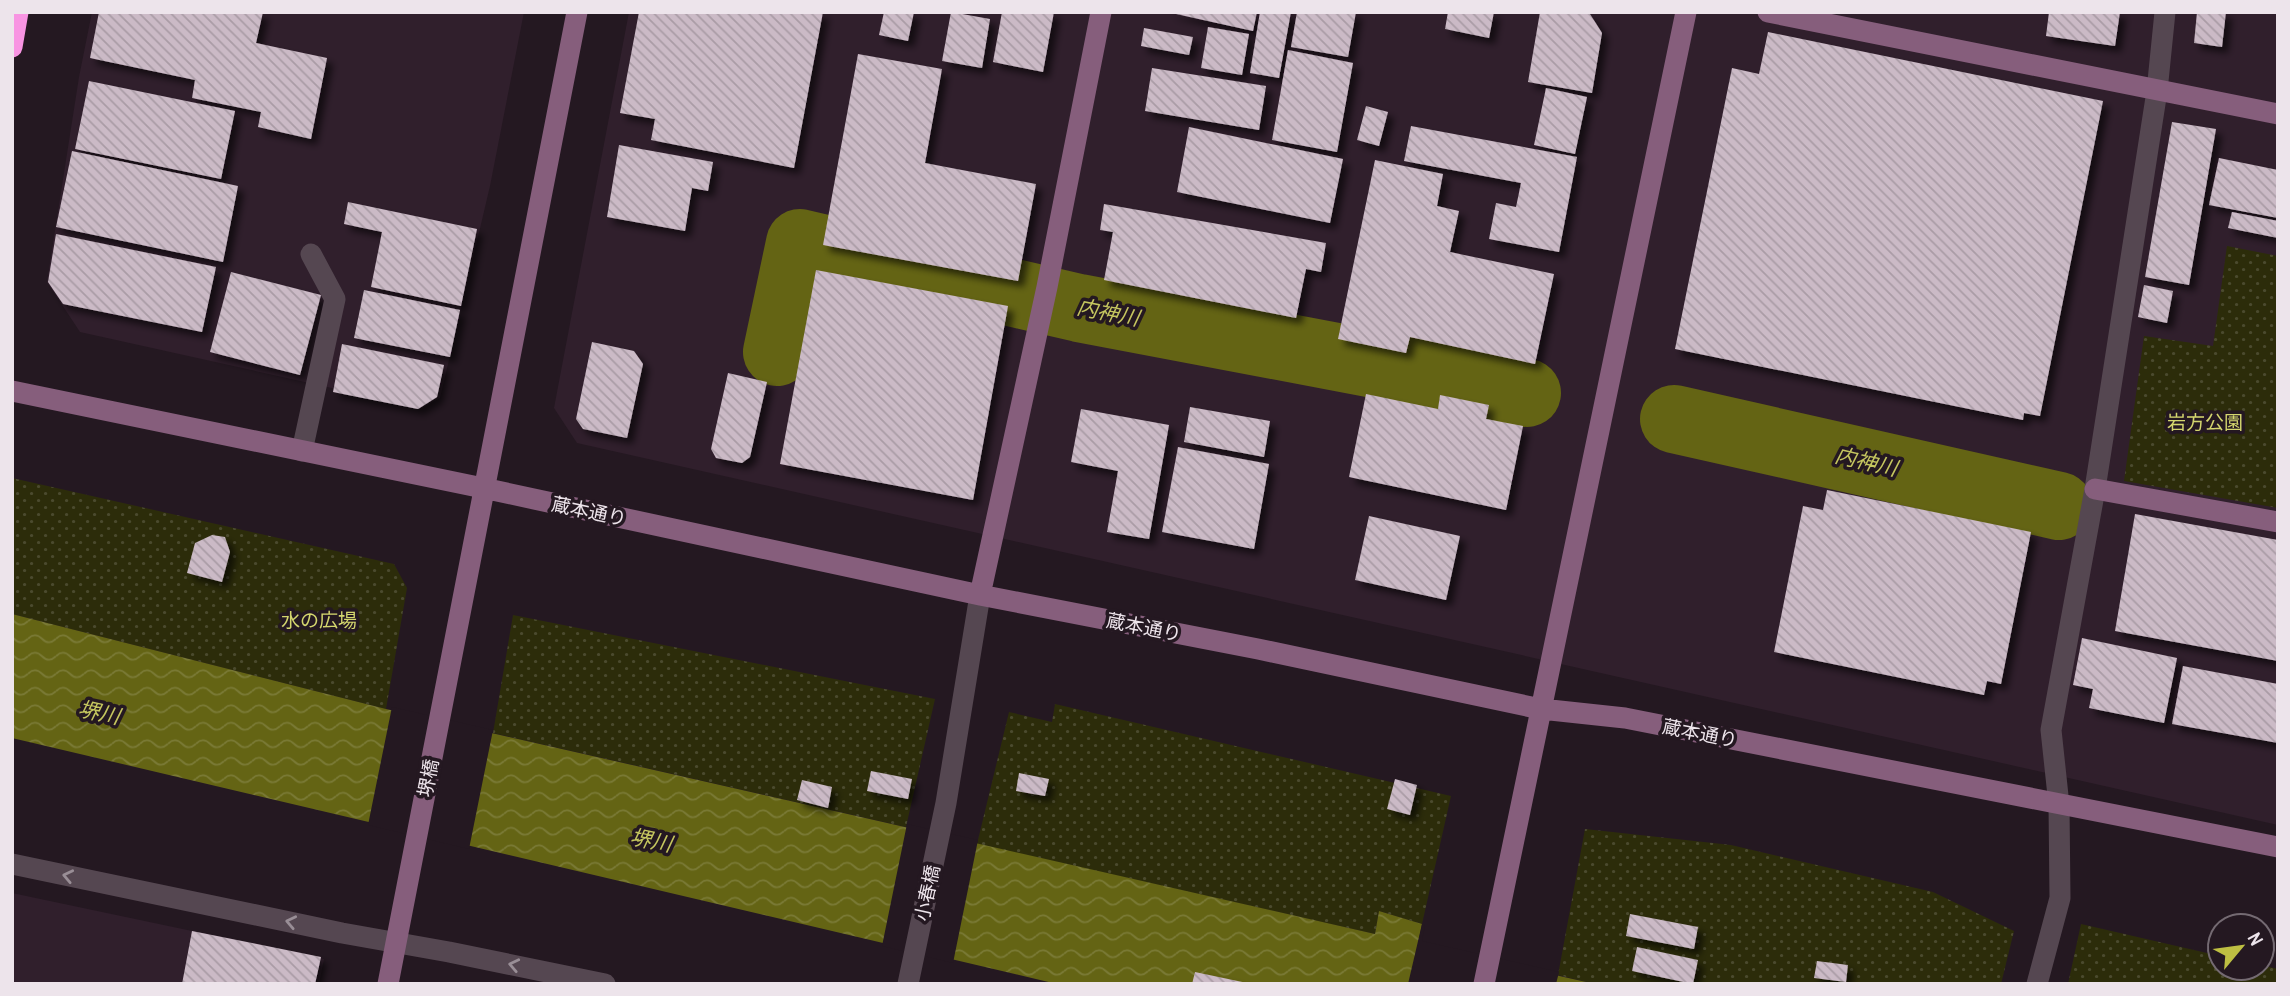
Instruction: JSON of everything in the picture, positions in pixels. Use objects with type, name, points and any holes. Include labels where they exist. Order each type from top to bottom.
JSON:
[{"type":"highway","points":[[12,47],[18,12]]},
{"type":"street","name":"堺橋","points":[[388,984],[578,12]]},
{"type":"street","points":[[980,595],[1048,286],[1101,12]]},
{"type":"street","points":[[1483,984],[1686,12]]},
{"type":"street","points":[[1768,12],[2278,114]]},
{"type":"street","points":[[2037,984],[2060,898],[2059,806],[2051,730],[2095,489],[2157,91],[2165,12]]},
{"type":"street","points":[[303,451],[335,299],[311,254]]},
{"type":"street","name":"蔵本通り","points":[[12,391],[483,488],[980,595],[1258,649],[1541,709],[1625,718],[2059,806],[2278,847]]},
{"type":"street","points":[[2095,489],[2278,522]]},
{"type":"street","name":"小春橋","points":[[908,984],[946,803],[980,595]]},
{"type":"street","points":[[12,864],[605,984]]},
{"type":"shaded area","points":[[92,12],[524,12],[490,186],[440,398],[422,408],[80,332],[47,282],[79,77]]},
{"type":"shaded area","points":[[629,12],[2278,12],[2278,825],[577,443],[554,408]]},
{"type":"shaded area","points":[[12,893],[324,959],[319,984],[12,984]]},
{"type":"green space","name":"岩方公園","points":[[2227,246],[2278,256],[2278,508],[2124,481],[2144,336],[2213,346]]},
{"type":"green space","name":"水の広場","points":[[12,478],[394,564],[407,588],[386,709],[12,614]]},
{"type":"green space","points":[[513,615],[935,699],[906,827],[493,733]]},
{"type":"green space","points":[[1055,704],[1451,796],[1422,924],[1379,911],[1375,934],[977,844],[1009,712],[1052,722]]},
{"type":"green space","points":[[1585,829],[1731,845],[1933,892],[2014,931],[2001,984],[1595,984],[1558,975]]},
{"type":"green space","points":[[2081,924],[2206,953],[2206,982],[2276,982],[2278,969],[2278,984],[2068,984]]},
{"type":"water","name":"堺川","points":[[12,614],[386,709],[1375,934],[1379,911],[1422,924],[1418,944],[1595,984],[1057,984],[12,738]]},
{"type":"pier","points":[[392,707],[493,730],[469,849],[368,825]]},
{"type":"pier","points":[[907,824],[978,840],[953,963],[882,946]]},
{"type":"pier","points":[[1422,924],[1425,925],[1422,941],[1559,972],[1556,984],[1408,984]]},
{"type":"building","points":[[99,12],[263,12],[256,43],[327,58],[311,139],[258,127],[261,112],[192,98],[195,80],[90,58]]},
{"type":"building","points":[[639,12],[823,12],[794,168],[651,140],[655,119],[620,113]]},
{"type":"building","points":[[884,12],[914,12],[908,41],[879,35]]},
{"type":"building","points":[[951,12],[990,19],[982,68],[942,61]]},
{"type":"building","points":[[1002,12],[1054,12],[1043,72],[993,62]]},
{"type":"building","points":[[1167,12],[1257,12],[1253,31]]},
{"type":"building","points":[[1260,12],[1291,12],[1279,78],[1250,73]]},
{"type":"building","points":[[1297,12],[1356,12],[1348,57],[1291,47]]},
{"type":"building","points":[[1448,12],[1494,12],[1489,38],[1445,29]]},
{"type":"building","points":[[1540,12],[1590,14],[1602,33],[1592,93],[1528,82]]},
{"type":"building","points":[[2049,12],[2120,12],[2115,46],[2046,36]]},
{"type":"building","points":[[2197,12],[2226,12],[2222,47],[2194,43]]},
{"type":"building","points":[[1208,27],[1249,34],[1242,75],[1201,68]]},
{"type":"building","points":[[1144,28],[1193,37],[1189,55],[1141,46]]},
{"type":"building","points":[[1768,32],[2103,101],[2040,416],[2024,413],[2023,420],[1675,349],[1732,68],[1759,74]]},
{"type":"building","points":[[1288,50],[1353,63],[1337,152],[1272,140]]},
{"type":"building","points":[[858,54],[942,69],[925,163],[1036,184],[1018,281],[823,245]]},
{"type":"building","points":[[1152,68],[1266,86],[1259,130],[1145,111]]},
{"type":"building","points":[[89,81],[235,111],[221,179],[75,149]]},
{"type":"building","points":[[1546,88],[1587,97],[1575,154],[1534,145]]},
{"type":"building","points":[[1366,106],[1388,112],[1379,146],[1357,140]]},
{"type":"building","points":[[2172,122],[2216,129],[2189,285],[2145,277]]},
{"type":"building","points":[[1411,126],[1577,157],[1559,252],[1489,239],[1496,203],[1516,207],[1521,183],[1404,161]]},
{"type":"building","points":[[1189,127],[1343,159],[1330,223],[1177,192]]},
{"type":"building","points":[[619,145],[713,162],[708,191],[692,188],[685,231],[607,217]]},
{"type":"building","points":[[72,151],[238,186],[223,262],[56,227]]},
{"type":"building","points":[[2219,158],[2278,170],[2278,218],[2209,205]]},
{"type":"building","points":[[1375,160],[1443,174],[1437,206],[1459,211],[1450,252],[1554,274],[1535,364],[1410,337],[1406,353],[1338,339]]},
{"type":"building","points":[[348,202],[477,229],[461,306],[371,287],[382,232],[344,224]]},
{"type":"building","points":[[1104,204],[1326,243],[1321,272],[1306,269],[1296,318],[1104,280],[1113,232],[1100,230]]},
{"type":"building","points":[[2232,212],[2278,221],[2278,238],[2228,228]]},
{"type":"building","points":[[56,234],[216,267],[202,332],[63,304],[48,282]]},
{"type":"building","points":[[816,270],[1008,306],[973,500],[780,464]]},
{"type":"building","points":[[231,272],[321,295],[300,375],[210,352]]},
{"type":"building","points":[[2144,285],[2173,291],[2167,323],[2138,317]]},
{"type":"building","points":[[364,290],[460,310],[450,357],[354,338]]},
{"type":"building","points":[[592,342],[634,351],[643,364],[627,438],[583,429],[576,419]]},
{"type":"building","points":[[342,344],[444,365],[437,397],[418,409],[333,392]]},
{"type":"building","points":[[728,373],[767,382],[750,457],[742,463],[716,458],[711,449]]},
{"type":"building","points":[[1366,394],[1438,409],[1440,395],[1489,405],[1486,419],[1523,426],[1506,510],[1349,477]]},
{"type":"building","points":[[1190,407],[1270,421],[1264,457],[1184,442]]},
{"type":"building","points":[[1081,409],[1169,425],[1149,539],[1107,532],[1118,471],[1071,462]]},
{"type":"building","points":[[1178,447],[1269,464],[1254,549],[1162,532]]},
{"type":"building","points":[[1827,490],[2031,532],[2001,684],[1987,681],[1984,695],[1774,652],[1803,506],[1823,510]]},
{"type":"building","points":[[2135,514],[2278,540],[2278,661],[2115,631]]},
{"type":"building","points":[[1369,516],[1460,536],[1446,600],[1355,580]]},
{"type":"building","points":[[212,535],[225,537],[230,552],[222,582],[187,573],[195,543]]},
{"type":"building","points":[[2082,638],[2177,658],[2164,723],[2089,708],[2093,689],[2073,685]]},
{"type":"building","points":[[2183,666],[2278,684],[2278,743],[2172,724]]},
{"type":"building","points":[[871,771],[912,779],[908,799],[867,791]]},
{"type":"building","points":[[1019,773],[1049,779],[1045,796],[1016,791]]},
{"type":"building","points":[[1395,779],[1417,785],[1410,815],[1387,809]]},
{"type":"building","points":[[802,780],[832,787],[828,808],[797,800]]},
{"type":"building","points":[[1630,914],[1698,927],[1694,949],[1626,936]]},
{"type":"building","points":[[192,931],[321,957],[315,984],[182,984]]},
{"type":"building","points":[[1637,947],[1698,960],[1693,984],[1632,971]]},
{"type":"building","points":[[1817,961],[1848,965],[1846,982],[1814,978]]},
{"type":"building","points":[[1195,972],[1247,983],[1247,984],[1192,984]]},
{"type":"waterway","name":"内神川","points":[[777,352],[800,243],[1079,308],[1527,393]]},
{"type":"waterway","name":"内神川","points":[[1674,419],[2059,506]]}]
